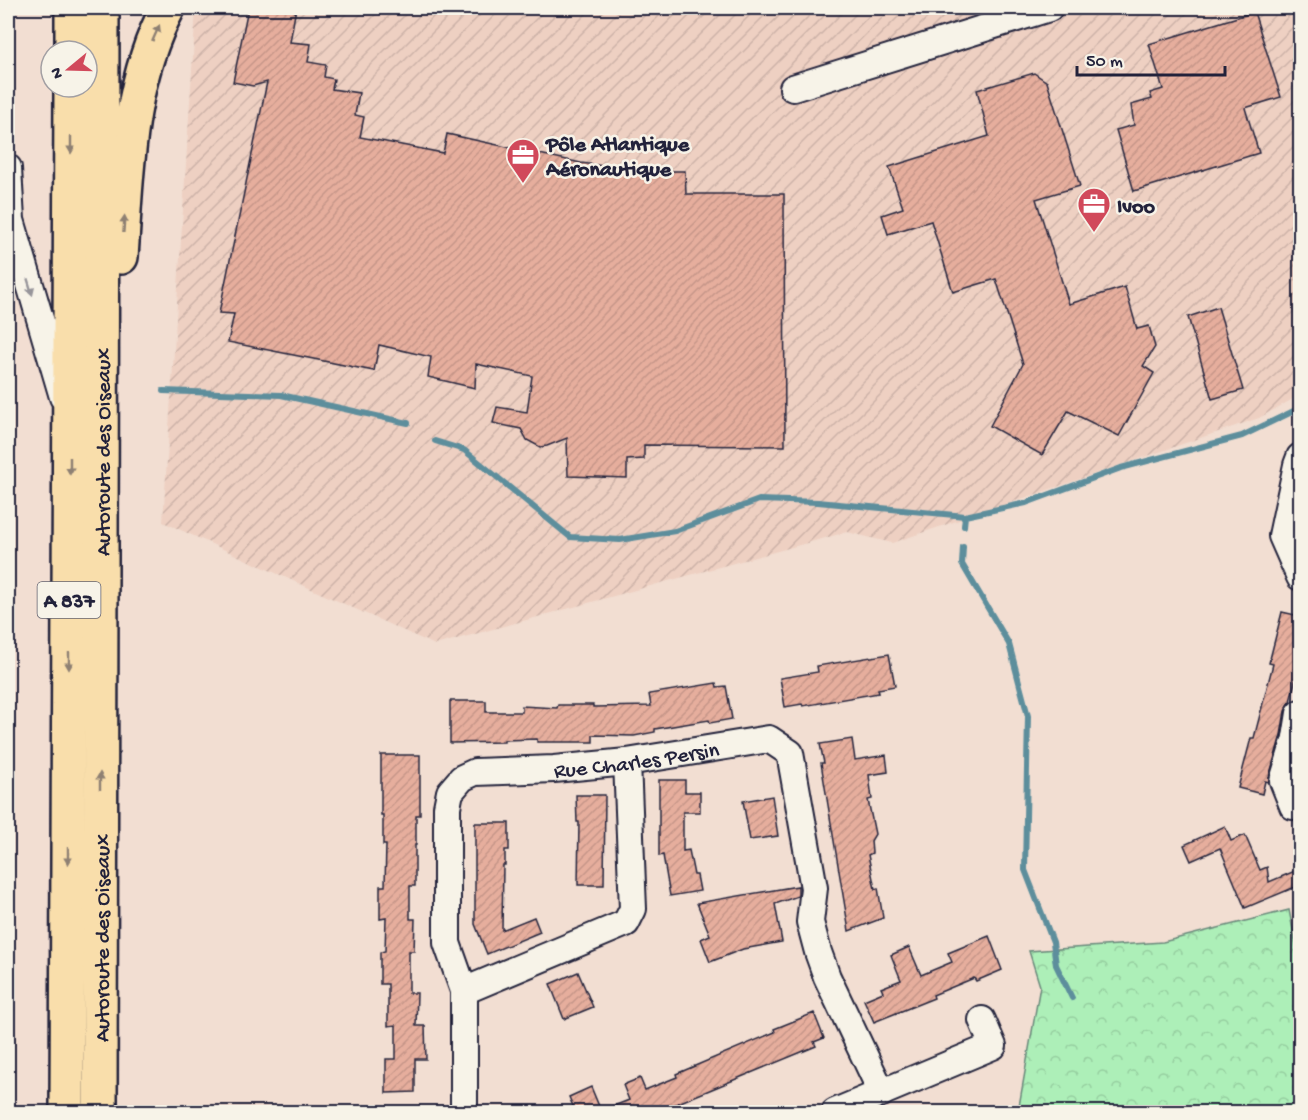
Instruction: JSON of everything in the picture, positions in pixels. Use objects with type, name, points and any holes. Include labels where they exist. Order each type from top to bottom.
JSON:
[{"type":"highway","points":[[72,8],[72,39]]},
{"type":"highway","name":"Autoroute des Oiseaux","points":[[99,1113],[102,8]]},
{"type":"highway","points":[[100,555],[132,121],[140,79],[151,45],[168,8]]},
{"type":"highway","name":"Autoroute des Oiseaux","points":[[67,1113],[71,99]]},
{"type":"street","points":[[793,88],[1049,8]]},
{"type":"street","points":[[8,168],[11,220],[70,421]]},
{"type":"street","points":[[1300,457],[1282,536],[1300,577]]},
{"type":"street","points":[[1293,806],[1283,781],[1298,736],[1300,713]]},
{"type":"street","name":"Rue Charles Persin","points":[[464,1113],[464,991],[447,943],[447,807],[450,792],[462,778],[475,771],[554,769],[627,762],[770,739],[790,753],[814,888],[810,922],[815,942],[827,977],[882,1093]]},
{"type":"street","points":[[464,991],[626,923],[633,909],[627,762]]},
{"type":"street","points":[[835,1113],[993,1046],[982,1020]]},
{"type":"shaded area","points":[[196,8],[1300,8],[1300,395],[1259,418],[892,543],[847,532],[435,645],[163,522]]},
{"type":"green space","points":[[1289,910],[1300,964],[1300,1112],[1018,1112],[1040,986],[1029,951],[1163,942]]},
{"type":"building","points":[[248,8],[296,8],[290,42],[311,44],[308,62],[326,65],[324,77],[334,79],[332,89],[359,93],[355,115],[364,117],[360,137],[443,153],[447,134],[581,163],[641,171],[685,171],[686,194],[784,194],[785,446],[644,445],[644,459],[627,460],[627,478],[568,476],[567,438],[540,447],[527,440],[521,429],[493,423],[497,407],[527,412],[532,376],[476,364],[475,388],[428,377],[431,357],[379,345],[374,371],[228,342],[234,314],[219,313],[267,82],[253,86],[233,82]]},
{"type":"building","points":[[1254,12],[1281,97],[1245,108],[1259,153],[1134,191],[1116,130],[1134,125],[1131,105],[1152,99],[1150,93],[1163,89],[1149,44]]},
{"type":"building","points":[[1034,73],[1047,82],[1080,186],[1036,199],[1069,304],[1125,287],[1137,329],[1149,326],[1155,347],[1143,366],[1154,373],[1119,436],[1068,411],[1042,455],[990,426],[1023,364],[996,279],[953,292],[931,221],[888,234],[882,215],[903,208],[889,167],[989,136],[977,90]]},
{"type":"building","points":[[1218,307],[1243,390],[1212,399],[1188,317]]},
{"type":"building","points":[[1282,612],[1300,616],[1300,661],[1290,702],[1285,711],[1269,782],[1265,781],[1262,794],[1238,788],[1251,738],[1254,738],[1273,664],[1269,663]]},
{"type":"building","points":[[889,654],[895,686],[878,689],[879,693],[785,707],[780,678],[818,672],[817,666]]},
{"type":"building","points":[[716,683],[717,687],[726,686],[732,719],[710,723],[709,720],[655,729],[655,732],[634,736],[593,735],[593,742],[537,742],[537,739],[450,743],[450,701],[486,701],[486,712],[522,712],[522,706],[557,708],[558,705],[651,706],[649,694]]},
{"type":"building","points":[[852,739],[855,760],[886,755],[888,772],[869,775],[872,799],[868,800],[875,834],[871,841],[872,853],[868,855],[875,889],[878,888],[883,918],[849,931],[821,763],[824,763],[820,744]]},
{"type":"building","points":[[381,755],[420,755],[420,815],[416,815],[415,886],[410,886],[410,919],[415,919],[414,951],[409,951],[409,993],[417,993],[416,1026],[425,1026],[426,1059],[415,1059],[415,1092],[386,1093],[386,1059],[396,1059],[396,1025],[388,1026],[388,984],[380,984],[380,952],[385,951],[386,918],[380,919],[380,886],[385,886],[386,845],[383,845],[383,815],[381,815]]},
{"type":"building","points":[[659,780],[685,780],[685,792],[700,792],[700,812],[683,812],[683,851],[689,850],[700,891],[670,896],[663,855],[659,856]]},
{"type":"building","points":[[576,795],[605,795],[604,885],[578,885],[579,822],[577,822]]},
{"type":"building","points":[[772,796],[778,836],[750,840],[743,801]]},
{"type":"building","points":[[475,823],[509,823],[509,850],[505,850],[505,865],[503,865],[502,930],[534,917],[540,932],[487,954],[475,924]]},
{"type":"building","points":[[1225,826],[1231,841],[1245,835],[1260,870],[1267,867],[1269,882],[1295,871],[1300,885],[1245,908],[1220,848],[1191,861],[1184,845]]},
{"type":"building","points":[[798,886],[798,896],[775,904],[782,942],[743,949],[710,962],[701,939],[710,935],[697,903]]},
{"type":"building","points":[[989,936],[1002,970],[976,981],[974,978],[933,995],[934,998],[874,1022],[864,1000],[883,992],[881,988],[901,980],[891,955],[909,947],[921,975],[952,962],[948,953]]},
{"type":"building","points":[[578,972],[593,1007],[564,1019],[550,984]]},
{"type":"building","points":[[814,1013],[824,1038],[814,1042],[816,1046],[654,1113],[576,1113],[569,1097],[591,1087],[601,1111],[629,1100],[623,1085],[640,1078],[645,1090],[677,1077],[676,1074],[775,1032],[774,1029]]},
{"type":"waterway","points":[[163,391],[281,395],[408,423]]},
{"type":"waterway","points":[[964,526],[965,516],[1026,503],[1121,468],[1242,436],[1300,408]]},
{"type":"waterway","points":[[435,441],[464,450],[570,537],[620,540],[675,531],[759,500],[818,502],[965,516]]},
{"type":"waterway","points":[[963,547],[962,564],[1009,644],[1028,716],[1025,870],[1053,942],[1056,965],[1072,998]]},
{"type":"place","name":"Pôle Atlantique Aéronautique","points":[[523,184]]},
{"type":"place","name":"Ivoo","points":[[1094,233]]}]
